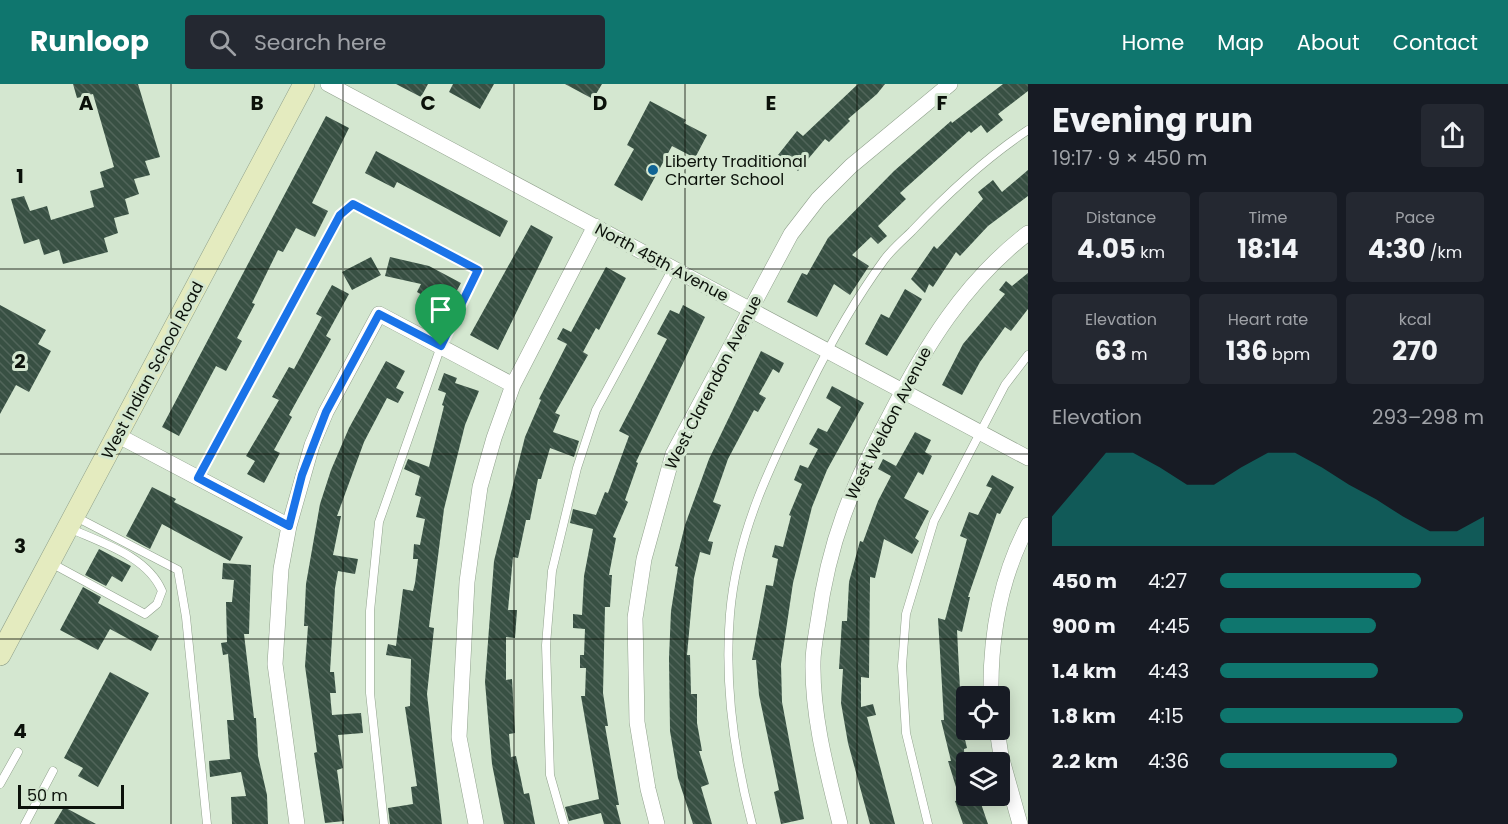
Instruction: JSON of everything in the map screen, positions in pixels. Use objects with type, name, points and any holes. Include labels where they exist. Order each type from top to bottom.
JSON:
[{"type":"main road","name":"West Indian School Road","points":[[0,655],[304,84]]},
{"type":"street","name":"North 45th Avenue","points":[[328,84],[1028,458]]},
{"type":"street","name":"West Clarendon Avenue","points":[[657,824],[648,789],[637,722],[635,618],[644,559],[673,454],[792,234],[818,199],[851,166],[951,84]]},
{"type":"street","points":[[476,824],[459,737],[466,592],[480,487],[513,385],[595,226]]},
{"type":"street","name":"West Weldon Avenue","points":[[840,824],[816,715],[813,662],[822,594],[835,536],[847,500],[902,391],[949,312],[1028,233]]},
{"type":"street","points":[[297,824],[275,664],[281,569],[289,526],[302,475],[321,423],[379,314],[513,385]]},
{"type":"street","points":[[117,435],[289,526]]},
{"type":"street","points":[[992,686],[998,603],[1011,562],[1028,525]]},
{"type":"street","points":[[999,740],[1020,824]]},
{"type":"lane","points":[[752,824],[740,778],[727,693],[730,614],[736,569],[750,516],[771,463],[826,350],[885,259],[940,202],[1028,130]]},
{"type":"lane","points":[[198,478],[340,215],[353,204],[478,270],[441,346],[379,522],[370,611],[370,693],[384,824]]},
{"type":"lane","points":[[564,824],[550,776],[546,645],[552,571],[577,468],[596,410],[673,268]]},
{"type":"lane","points":[[928,824],[906,733],[902,666],[906,614],[934,521],[1005,385],[1028,355]]},
{"type":"lane","points":[[49,563],[145,614],[157,604],[162,591],[156,576],[135,559],[71,521]]},
{"type":"lane","points":[[71,521],[178,570],[189,639],[207,824]]},
{"type":"lane","points":[[0,784],[18,752]]},
{"type":"lane","points":[[26,824],[52,771]]},
{"type":"building","points":[[73,84],[138,84],[160,157],[145,161],[150,175],[134,179],[139,194],[125,199],[129,214],[114,218],[118,233],[104,238],[108,252],[63,264],[59,250],[44,255],[39,239],[24,244],[11,199],[24,196],[30,211],[47,206],[51,220],[94,207],[90,191],[104,187],[100,172],[114,167],[93,94],[77,98]]},
{"type":"building","points":[[396,84],[428,84],[421,97]]},
{"type":"building","points":[[453,84],[494,84],[480,109],[449,92]]},
{"type":"building","points":[[565,84],[602,84],[593,99]]},
{"type":"building","points":[[858,84],[885,84],[848,119],[850,121],[829,142],[825,139],[798,171],[778,155],[797,131],[803,136]]},
{"type":"building","points":[[1003,84],[1028,84],[1028,91],[998,114],[1003,120],[987,133],[981,125],[971,133],[969,131],[900,193],[906,199],[878,226],[887,236],[878,244],[871,237],[852,255],[869,266],[850,295],[834,284],[817,317],[787,302],[802,273],[807,275],[828,238],[894,171],[951,121],[952,123]]},
{"type":"building","points":[[650,101],[686,120],[684,123],[707,135],[695,158],[672,146],[642,201],[614,185],[634,149],[627,145]]},
{"type":"building","points":[[326,116],[349,128],[312,203],[328,211],[315,237],[296,228],[283,252],[278,250],[252,303],[255,304],[237,338],[242,341],[226,371],[216,366],[179,436],[162,427]]},
{"type":"building","points":[[376,151],[508,221],[500,237],[397,182],[394,188],[365,173]]},
{"type":"building","points":[[1028,170],[1028,196],[988,226],[960,256],[956,252],[933,287],[929,284],[925,293],[911,279],[934,246],[937,249],[983,199],[978,192],[993,180],[1002,192]]},
{"type":"building","points":[[531,225],[553,237],[498,350],[470,335]]},
{"type":"building","points":[[371,257],[381,275],[352,290],[342,272]]},
{"type":"building","points":[[390,257],[429,266],[461,283],[447,309],[417,292],[421,284],[385,276]]},
{"type":"building","points":[[606,267],[626,278],[599,330],[596,328],[583,352],[588,355],[555,413],[560,415],[553,432],[579,441],[574,457],[550,448],[541,479],[538,479],[530,520],[526,520],[518,558],[513,557],[508,610],[517,610],[515,638],[506,637],[506,680],[512,679],[515,733],[509,734],[511,757],[516,756],[524,794],[529,793],[535,824],[504,824],[492,764],[485,682],[494,561],[525,437],[541,400],[539,399],[567,344],[557,339],[563,328],[571,332]]},
{"type":"building","points":[[1028,273],[1028,309],[1011,331],[1005,327],[980,362],[962,395],[942,385],[963,344],[1005,294],[999,290],[1006,281],[1012,286]]},
{"type":"building","points":[[332,285],[349,294],[326,336],[331,339],[289,415],[292,417],[274,450],[280,453],[264,483],[247,474],[255,461],[246,456],[279,400],[272,397],[289,367],[294,369],[322,317],[316,314]]},
{"type":"building","points":[[905,289],[922,299],[887,356],[865,344],[881,314],[889,318]]},
{"type":"building","points":[[0,305],[46,330],[38,344],[51,351],[29,392],[16,385],[0,414]]},
{"type":"building","points":[[683,305],[705,317],[636,462],[638,463],[625,500],[628,502],[613,537],[616,538],[609,575],[612,575],[610,607],[605,607],[603,693],[608,726],[605,726],[619,805],[616,805],[621,824],[604,824],[601,813],[569,821],[565,807],[599,799],[581,696],[585,696],[586,668],[580,668],[580,655],[584,655],[585,629],[573,628],[573,614],[582,615],[584,576],[593,529],[570,523],[573,509],[596,515],[605,492],[608,493],[629,436],[619,431],[667,339],[657,334],[670,310],[679,314]]},
{"type":"building","points":[[761,351],[784,363],[779,373],[773,369],[759,394],[766,398],[758,412],[754,410],[728,459],[713,502],[721,505],[708,541],[713,542],[710,555],[700,552],[694,578],[687,655],[690,655],[691,694],[697,694],[697,723],[702,751],[699,751],[709,784],[701,787],[712,824],[693,824],[678,778],[670,731],[669,658],[671,611],[678,567],[675,566],[685,525],[709,459]]},
{"type":"building","points":[[386,361],[405,371],[396,388],[404,392],[398,403],[387,398],[364,442],[337,516],[341,516],[333,555],[358,559],[355,574],[338,571],[335,588],[330,672],[334,672],[336,693],[330,693],[332,715],[361,713],[363,733],[338,735],[343,768],[337,770],[344,821],[325,823],[314,753],[317,752],[305,666],[308,626],[304,626],[306,584],[320,504],[331,470],[349,428]]},
{"type":"building","points":[[444,373],[457,378],[455,383],[479,391],[465,425],[444,509],[429,627],[434,628],[427,694],[442,824],[390,824],[388,808],[413,804],[411,787],[417,786],[405,707],[410,706],[411,659],[386,655],[388,644],[396,646],[403,589],[413,591],[418,559],[413,559],[414,544],[420,545],[425,519],[416,517],[421,497],[415,495],[420,476],[404,469],[408,459],[429,467],[444,406],[442,405],[446,393],[438,390]]},
{"type":"building","points":[[832,386],[864,403],[827,470],[812,507],[793,583],[781,664],[782,702],[804,819],[781,824],[774,792],[779,790],[759,695],[756,660],[752,660],[766,585],[773,586],[778,559],[772,557],[775,545],[783,547],[791,516],[789,515],[802,484],[794,480],[800,465],[808,468],[818,449],[809,444],[818,428],[827,432],[841,407],[826,398]]},
{"type":"building","points":[[915,432],[931,440],[925,452],[932,456],[923,475],[918,472],[904,498],[929,511],[915,538],[919,541],[912,554],[884,539],[875,578],[870,577],[869,678],[861,677],[861,707],[873,704],[876,715],[867,717],[895,824],[870,824],[848,743],[841,703],[843,669],[839,669],[842,621],[847,621],[849,582],[860,541],[863,542],[878,501],[891,476],[878,469],[883,459],[896,466]]},
{"type":"building","points":[[992,475],[1014,487],[1000,514],[997,513],[968,597],[970,597],[962,632],[957,630],[960,686],[956,686],[956,740],[965,740],[967,748],[964,749],[964,752],[956,752],[956,787],[948,761],[951,761],[941,720],[944,720],[938,618],[945,620],[967,539],[960,536],[969,512],[978,515],[992,488],[986,486]]},
{"type":"building","points":[[152,487],[176,499],[174,502],[243,537],[230,561],[162,524],[150,549],[126,536]]},
{"type":"building","points":[[99,549],[131,566],[122,582],[112,576],[106,586],[85,575]]},
{"type":"building","points":[[223,563],[251,565],[249,634],[244,634],[254,718],[256,718],[258,756],[267,795],[268,824],[232,824],[231,797],[246,796],[241,772],[210,777],[209,761],[230,759],[227,720],[234,720],[228,654],[223,655],[221,643],[227,642],[226,602],[232,602],[234,580],[222,579]]},
{"type":"building","points":[[83,587],[101,597],[98,603],[159,636],[151,651],[110,629],[98,650],[60,630]]},
{"type":"building","points":[[110,672],[149,693],[98,787],[78,776],[83,768],[64,758]]},
{"type":"building","points":[[957,806],[982,806],[988,824],[963,824]]},
{"type":"building","points":[[64,807],[96,824],[54,824]]},
{"type":"place","name":"Liberty Traditional Charter School","points":[[653,170]]},
{"type":"route","points":[[353,204],[478,270],[441,346],[379,314],[326,412],[302,475],[289,526],[198,478],[340,215],[353,204]]}]
